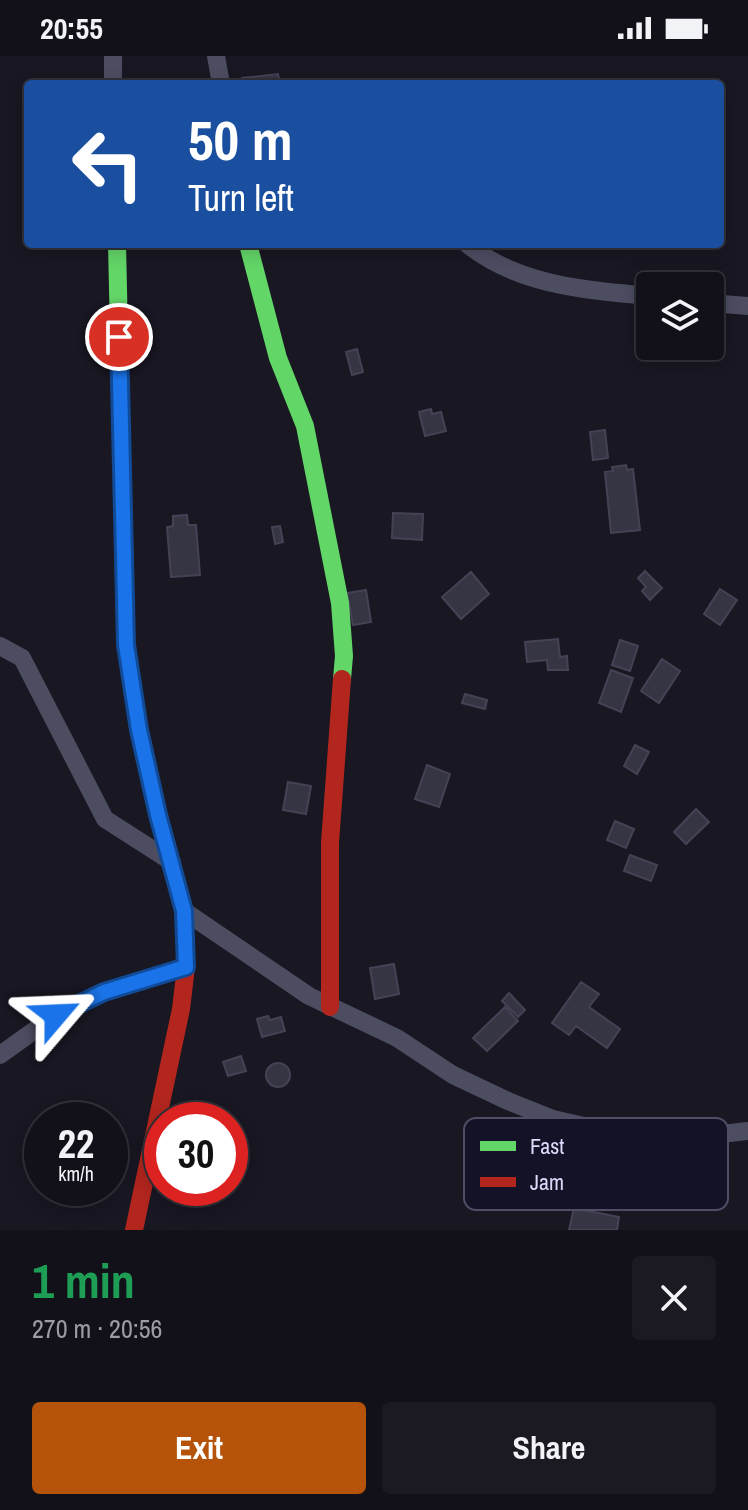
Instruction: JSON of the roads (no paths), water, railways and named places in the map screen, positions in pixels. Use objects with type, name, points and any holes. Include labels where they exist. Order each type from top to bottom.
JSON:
[{"type":"street","points":[[113,56],[113,80]]},
{"type":"street","points":[[216,56],[220,80]]},
{"type":"street","points":[[117,248],[126,645],[139,730],[184,911],[186,967],[181,1009],[134,1230]]},
{"type":"street","points":[[473,248],[521,275],[567,287],[636,294]]},
{"type":"street","points":[[250,252],[278,358],[305,426],[340,603],[344,656],[330,843],[330,1007]]},
{"type":"street","points":[[724,304],[748,306]]},
{"type":"street","points":[[0,646],[22,658],[105,819],[172,862]]},
{"type":"street","points":[[184,911],[309,996],[397,1038],[453,1075],[550,1118]]},
{"type":"street","points":[[0,1055],[56,1015],[104,992],[186,967]]},
{"type":"street","points":[[728,1133],[748,1131]]}]
